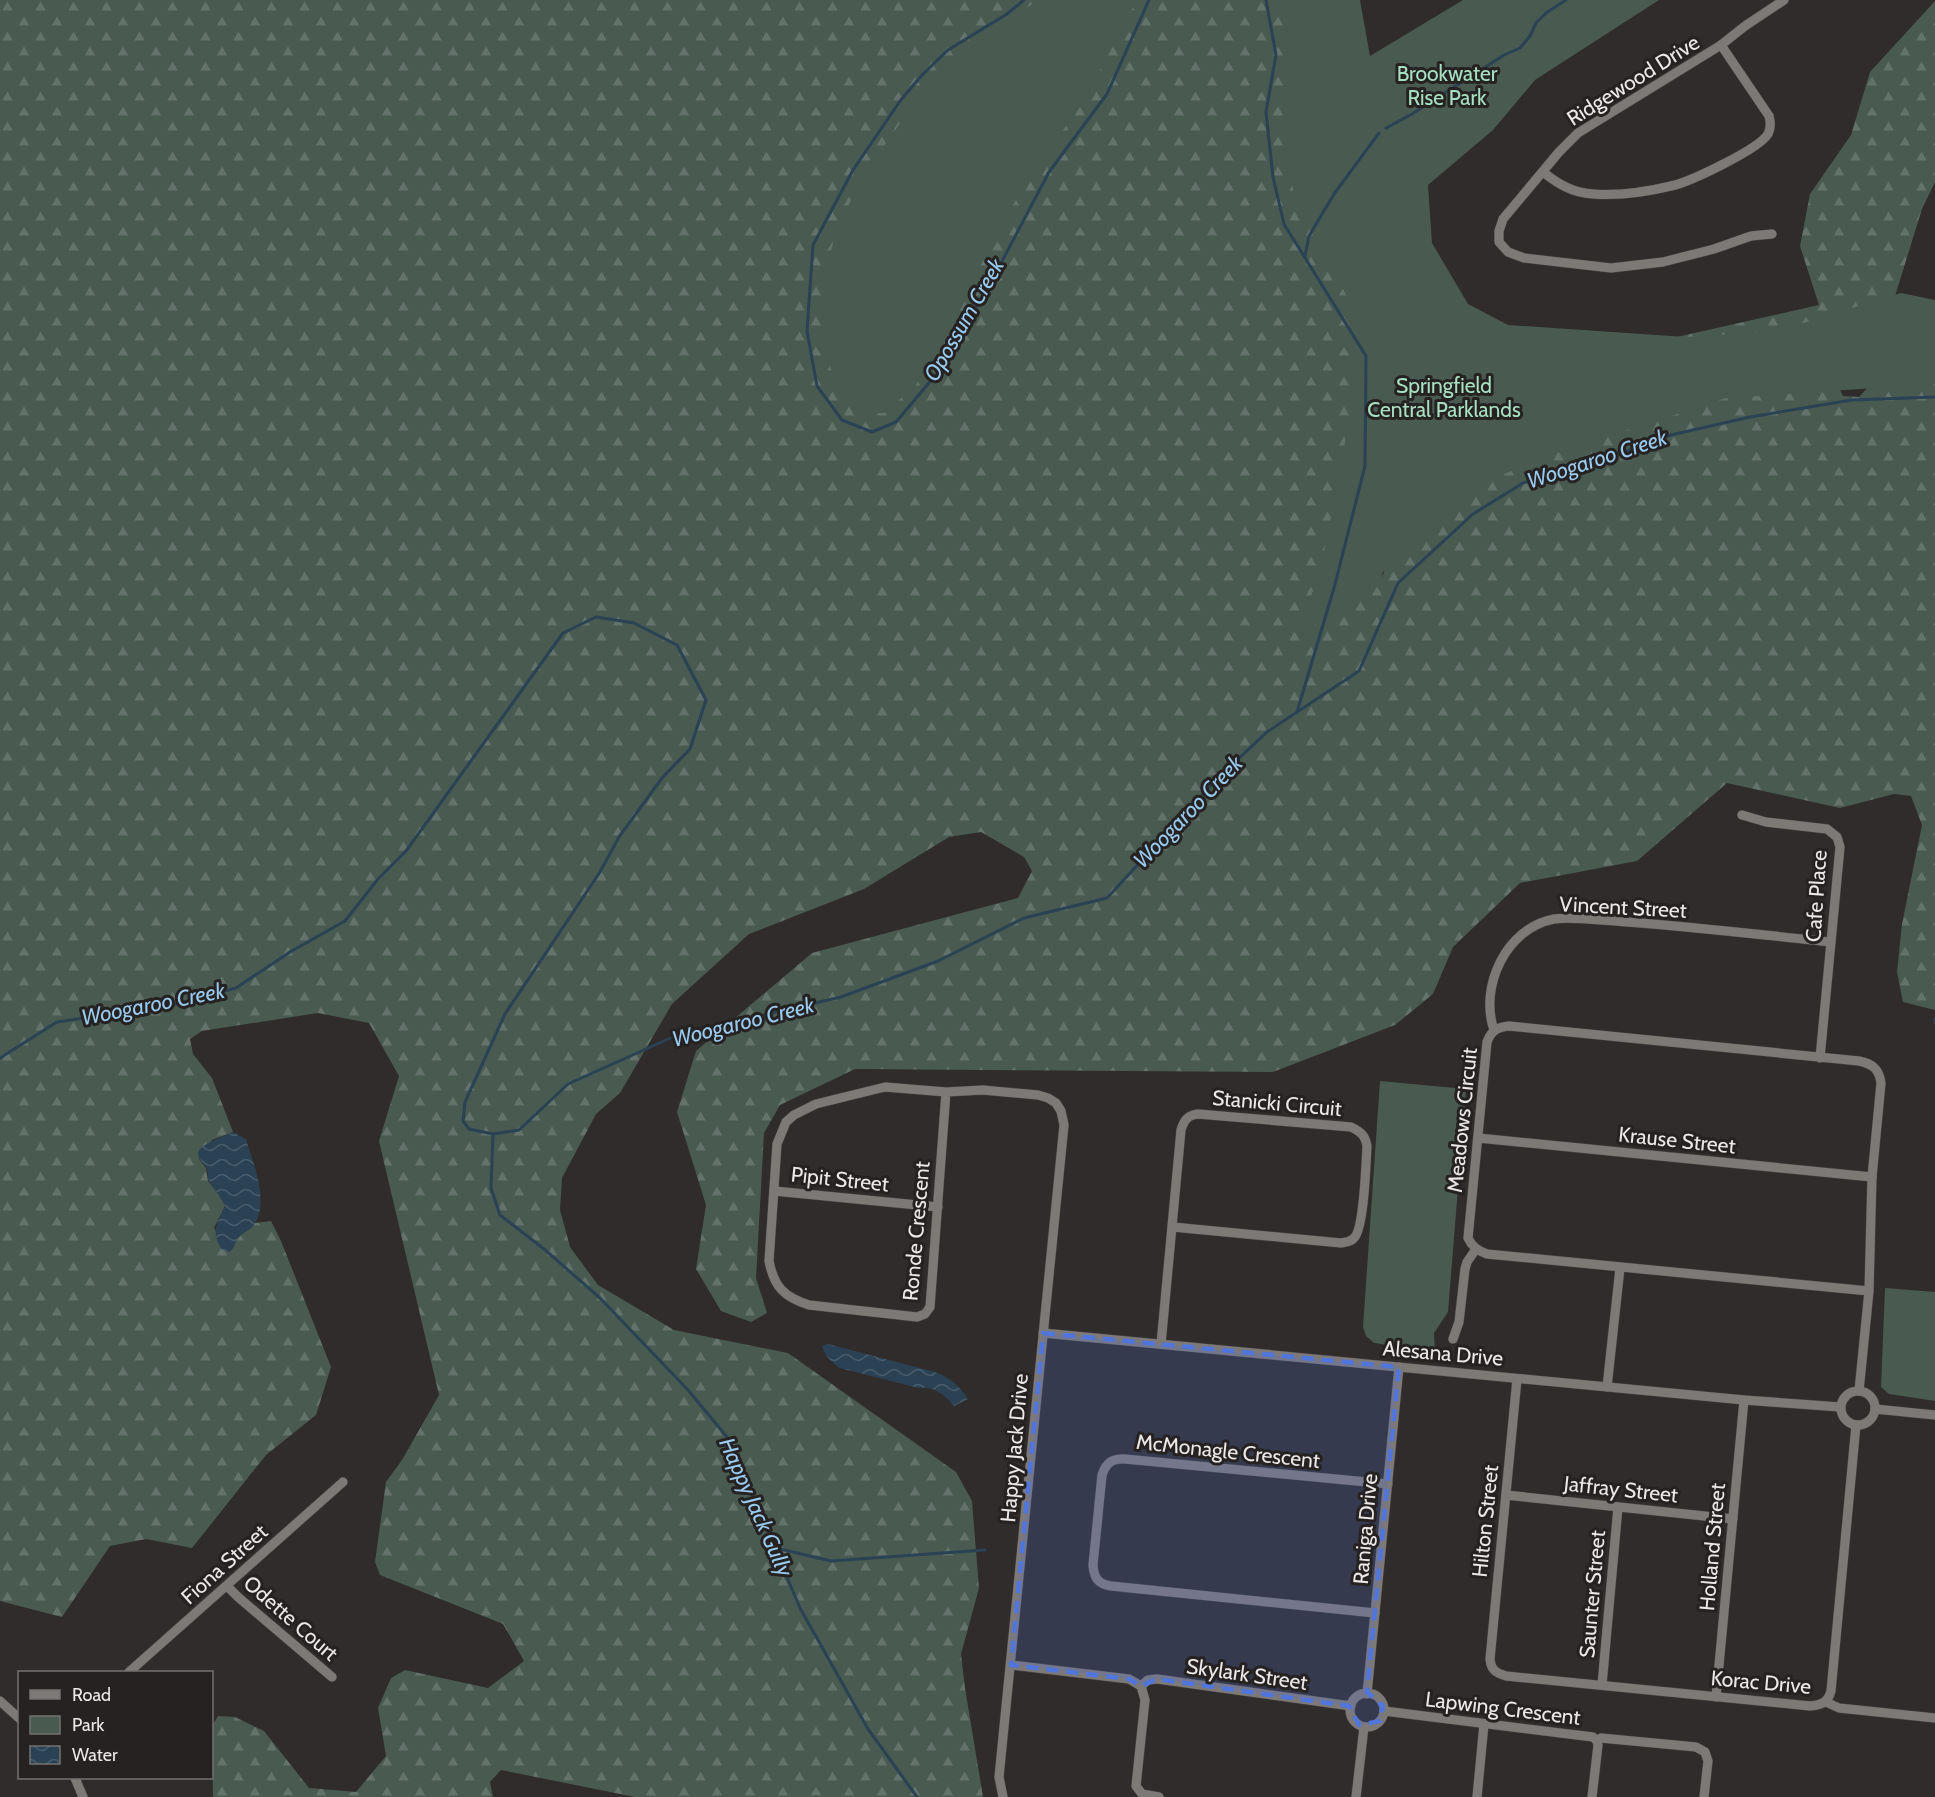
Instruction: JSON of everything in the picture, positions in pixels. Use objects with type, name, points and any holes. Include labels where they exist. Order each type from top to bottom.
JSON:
[{"type":"street","name":"Ridgewood Drive","points":[[1772,234],[1751,236],[1714,249],[1663,262],[1611,268],[1524,258],[1508,252],[1499,242],[1499,231],[1503,219],[1559,152],[1578,134],[1721,45],[1784,0]]},
{"type":"street","points":[[1544,172],[1558,184],[1572,190],[1593,194],[1643,192],[1674,186],[1703,175],[1762,141],[1770,129],[1769,116],[1721,45]]},
{"type":"street","name":"Cafe Place","points":[[1742,815],[1766,822],[1827,829],[1837,837],[1840,847],[1820,1058]]},
{"type":"street","name":"Vincent Street","points":[[1494,1030],[1490,1017],[1493,985],[1499,963],[1513,941],[1534,927],[1554,919],[1671,926],[1831,942]]},
{"type":"street","name":"Meadows Circuit","points":[[1476,1249],[1468,1238],[1487,1042],[1494,1030],[1501,1026],[1869,1063],[1879,1071],[1881,1083],[1872,1177],[1869,1291],[1859,1391]]},
{"type":"street","name":"Ronde Crescent","points":[[946,1092],[930,1307],[925,1314],[917,1317],[809,1305],[793,1300],[782,1291],[772,1276],[769,1261],[777,1144],[786,1122],[795,1115],[816,1104],[885,1087],[946,1092],[983,1090],[1038,1095],[1056,1103]]},
{"type":"street","name":"Happy Jack Drive","points":[[1003,1797],[999,1778],[1064,1125],[1061,1111],[1056,1103]]},
{"type":"street","name":"Stanicki Circuit","points":[[1161,1344],[1181,1130],[1186,1119],[1192,1115],[1351,1127],[1363,1134],[1366,1140],[1368,1146],[1360,1226],[1354,1239],[1348,1242],[1173,1227]]},
{"type":"street","name":"Krause Street","points":[[1478,1138],[1872,1177]]},
{"type":"street","name":"Pipit Street","points":[[774,1191],[938,1207]]},
{"type":"street","points":[[1453,1340],[1459,1322],[1465,1269],[1476,1249],[1488,1254],[1869,1291]]},
{"type":"street","points":[[1607,1387],[1620,1268]]},
{"type":"street","name":"Alesana Drive","points":[[1043,1333],[1744,1400],[1840,1407]]},
{"type":"street","name":"Raniga Drive","points":[[1367,1694],[1399,1367]]},
{"type":"street","name":"Hilton Street","points":[[1491,1666],[1517,1378]]},
{"type":"street","points":[[1859,1391],[1869,1395],[1875,1408],[1871,1419],[1862,1425],[1856,1425],[1843,1417],[1840,1407],[1849,1394],[1859,1391]]},
{"type":"street","name":"Holland Street","points":[[1716,1697],[1744,1400]]},
{"type":"street","points":[[1875,1408],[1935,1415]]},
{"type":"street","name":"Korac Drive","points":[[1491,1666],[1496,1673],[1506,1676],[1810,1706],[1826,1702],[1831,1691],[1856,1425]]},
{"type":"street","name":"McMonagle Crescent","points":[[1376,1613],[1106,1586],[1099,1582],[1094,1573],[1094,1554],[1102,1475],[1107,1463],[1112,1460],[1125,1459],[1388,1484]]},
{"type":"street","name":"Fiona Street","points":[[130,1671],[343,1482]]},
{"type":"street","name":"Jaffray Street","points":[[1506,1495],[1732,1519]]},
{"type":"street","name":"Saunter Street","points":[[1602,1685],[1618,1507]]},
{"type":"street","name":"Odette Court","points":[[227,1586],[332,1677]]},
{"type":"street","points":[[1011,1665],[1129,1679],[1141,1686],[1145,1700],[1136,1786],[1142,1794],[1159,1797]]},
{"type":"street","name":"Skylark Street","points":[[1141,1686],[1149,1680],[1157,1679],[1351,1706]]},
{"type":"street","points":[[1367,1694],[1381,1701],[1384,1712],[1380,1721],[1370,1727],[1364,1727],[1352,1717],[1351,1706],[1357,1697],[1367,1694]]},
{"type":"street","points":[[0,1701],[18,1717]]},
{"type":"street","points":[[1826,1702],[1839,1708],[1935,1718]]},
{"type":"street","name":"Lapwing Crescent","points":[[1384,1712],[1593,1737],[1597,1741],[1592,1797]]},
{"type":"street","points":[[1477,1797],[1484,1724]]},
{"type":"street","points":[[1356,1797],[1364,1727]]},
{"type":"street","points":[[1597,1741],[1601,1738],[1696,1747],[1705,1752],[1708,1761],[1704,1797]]},
{"type":"street","points":[[75,1779],[83,1797]]},
{"type":"highlighted area","points":[[1043,1333],[1399,1367],[1367,1692],[1383,1706],[1380,1721],[1359,1725],[1349,1706],[1157,1679],[1141,1686],[1129,1679],[1011,1665]]},
{"type":"green space","name":"Brookwater Rise Park","points":[[0,0],[1336,0],[1364,55],[1392,63],[1547,58],[1399,215],[1396,466],[1382,578],[1397,533],[1610,352],[1819,305],[1800,246],[1810,194],[1851,135],[1870,72],[1935,1],[1935,182],[1922,209],[1883,335],[1836,382],[1843,396],[1859,397],[1902,350],[1935,336],[1935,1010],[1903,1002],[1897,972],[1902,924],[1922,825],[1911,796],[1894,794],[1840,808],[1727,783],[1637,861],[1520,883],[1453,947],[1433,994],[1395,1025],[1273,1072],[855,1069],[780,1105],[764,1133],[756,1278],[767,1313],[751,1322],[721,1311],[696,1269],[706,1205],[677,1112],[696,1051],[812,953],[1018,898],[1032,871],[1024,857],[981,832],[949,837],[864,889],[749,934],[672,1004],[620,1093],[596,1114],[562,1178],[560,1210],[570,1247],[598,1285],[674,1330],[788,1353],[956,1472],[972,1501],[979,1588],[961,1654],[983,1797],[635,1797],[501,1770],[490,1782],[493,1797],[213,1797],[213,1724],[218,1716],[235,1717],[264,1731],[309,1788],[356,1792],[386,1756],[378,1708],[391,1678],[405,1670],[488,1688],[524,1661],[503,1624],[380,1575],[375,1562],[386,1482],[402,1460],[439,1395],[379,1141],[399,1076],[369,1023],[318,1013],[202,1031],[190,1039],[193,1054],[212,1078],[233,1132],[212,1140],[199,1159],[206,1168],[208,1181],[218,1192],[225,1206],[214,1228],[229,1252],[238,1238],[255,1223],[271,1221],[331,1367],[316,1415],[266,1455],[192,1548],[146,1539],[110,1546],[62,1617],[0,1601]]},
{"type":"green space","points":[[1038,0],[1137,0],[1086,96],[998,227],[958,315],[916,385],[884,413],[863,413],[837,390],[825,349],[825,272],[838,226],[866,171],[937,72]]},
{"type":"green space","name":"Springfield Central Parklands","points":[[1283,0],[1360,0],[1370,56],[1463,0],[1659,0],[1535,80],[1493,130],[1428,185],[1432,243],[1468,304],[1508,325],[1686,337],[1778,331],[1901,293],[1935,300],[1935,384],[1726,398],[1556,453],[1477,485],[1397,561],[1299,638],[1324,553],[1350,416],[1354,309],[1298,208],[1285,155],[1283,112],[1290,50]]},
{"type":"green space","points":[[1380,1081],[1466,1089],[1448,1312],[1434,1333],[1435,1352],[1374,1343],[1366,1336],[1363,1327]]},
{"type":"green space","points":[[1885,1288],[1935,1292],[1935,1401],[1889,1394],[1881,1387]]},
{"type":"water","points":[[233,1132],[246,1139],[259,1182],[260,1205],[259,1215],[254,1225],[239,1237],[229,1252],[222,1250],[216,1238],[217,1223],[225,1206],[210,1183],[207,1169],[198,1152],[206,1144]]},
{"type":"water","points":[[828,1344],[935,1372],[954,1382],[968,1399],[954,1406],[934,1390],[840,1368],[825,1353],[822,1346]]},
{"type":"waterway","name":"Opossum Creek","points":[[1024,0],[1007,14],[948,50],[922,75],[900,101],[853,170],[813,245],[807,331],[817,386],[842,420],[872,432],[896,422],[939,371],[990,284],[1049,172],[1107,94],[1149,0]]},
{"type":"waterway","name":"Opossum Creek","points":[[1266,0],[1276,55],[1266,112],[1273,177],[1284,224],[1366,356],[1365,466],[1334,588],[1297,712]]},
{"type":"waterway","points":[[1386,128],[1504,55],[1520,48],[1530,36],[1536,23],[1546,13],[1566,0]]},
{"type":"waterway","points":[[1305,256],[1309,236],[1334,194],[1379,133]]},
{"type":"waterway","name":"Woogaroo Creek","points":[[0,1058],[57,1022],[169,1006],[236,988],[290,952],[345,921],[378,879],[406,851],[563,633],[596,617],[634,623],[677,645],[706,700],[690,749],[662,778],[619,837],[600,872],[505,1014],[465,1102],[463,1121],[469,1129],[493,1134],[519,1130],[568,1084],[675,1036],[841,997],[938,961],[1024,918],[1107,898],[1217,779],[1267,732],[1359,671],[1398,583],[1473,514],[1523,483],[1577,469],[1671,435],[1750,417],[1852,400],[1935,397]]},
{"type":"waterway","name":"Happy Jack Gully","points":[[493,1134],[491,1188],[500,1215],[544,1249],[600,1298],[688,1390],[727,1437],[800,1608],[868,1729],[917,1797]]},
{"type":"waterway","points":[[776,1548],[831,1561],[985,1550]]}]
